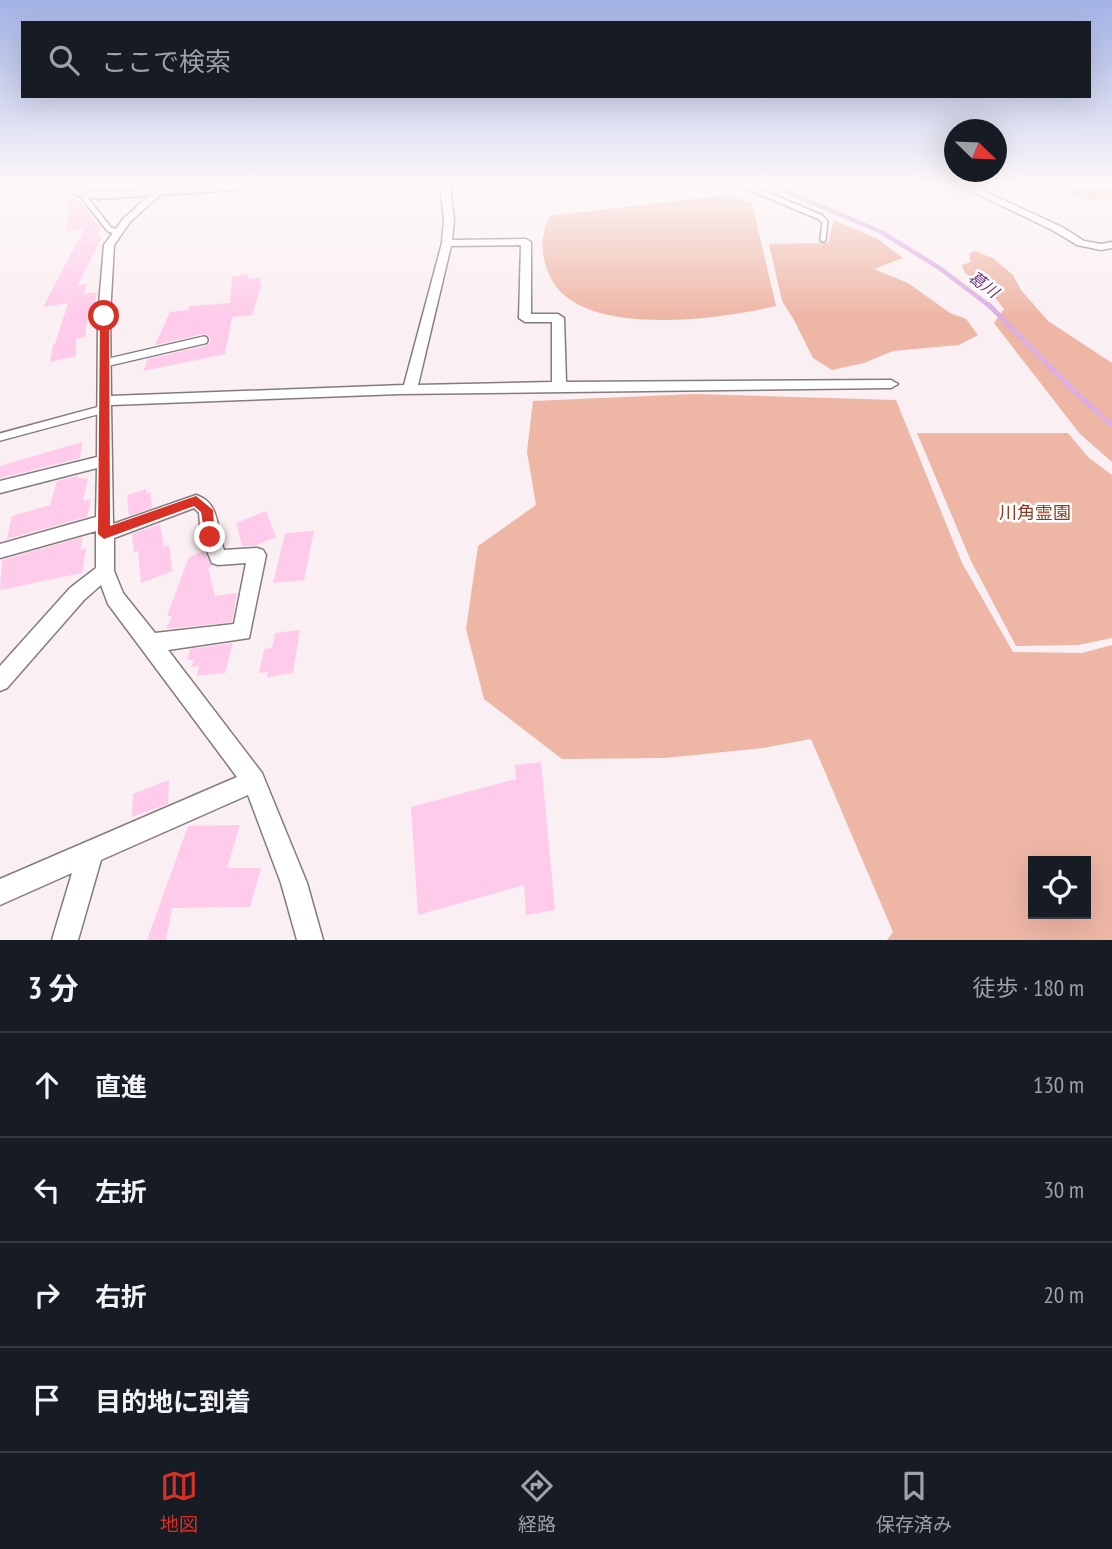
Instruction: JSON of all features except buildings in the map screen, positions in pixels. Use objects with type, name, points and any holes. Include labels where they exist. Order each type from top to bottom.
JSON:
[{"type":"street","points":[[118,230],[109,245],[107,263],[103,461],[105,571],[115,598],[254,781],[294,883],[310,940]]},
{"type":"street","points":[[410,388],[448,230]]},
{"type":"street","points":[[1059,230],[1081,243],[1101,247],[1112,245]]},
{"type":"street","points":[[447,243],[526,242],[525,318],[558,318],[559,388]]},
{"type":"street","points":[[104,405],[254,392],[891,384]]},
{"type":"street","points":[[0,487],[103,461]]},
{"type":"street","points":[[0,551],[104,528],[196,501],[207,510],[210,537],[218,558],[257,555],[242,632],[151,643]]},
{"type":"street","points":[[0,681],[9,662],[77,594],[105,571]]},
{"type":"street","points":[[0,892],[254,781]]},
{"type":"street","points":[[65,940],[91,852]]},
{"type":"lane","points":[[110,230],[116,232]]},
{"type":"lane","points":[[823,239],[824,230]]},
{"type":"lane","points":[[105,363],[204,340]]},
{"type":"lane","points":[[0,437],[104,405]]},
{"type":"green space","points":[[758,230],[776,306],[721,316],[651,320],[617,317],[586,308],[563,294],[548,272],[544,257],[544,231]]},
{"type":"green space","points":[[831,230],[857,230],[878,239],[903,258],[874,269],[908,283],[950,313],[966,319],[978,335],[959,345],[893,351],[864,363],[832,370],[813,358],[782,301],[769,244],[828,243]]},
{"type":"green space","points":[[975,251],[994,259],[1013,275],[1021,290],[1048,321],[1112,363],[1112,462],[1080,434],[994,323],[1004,309],[985,285],[965,273],[962,265],[971,262],[969,254]]},
{"type":"green space","points":[[694,394],[896,400],[962,563],[1013,652],[1082,653],[1112,645],[1112,940],[887,940],[893,932],[811,739],[763,748],[665,758],[562,759],[484,699],[466,629],[478,546],[536,505],[527,452],[533,401]]},
{"type":"green space","name":"川角霊園","points":[[917,433],[1068,433],[1088,457],[1112,475],[1112,638],[1078,645],[1016,646],[971,561]]},
{"type":"waterway","name":"葛川","points":[[876,230],[938,267],[991,307]]},
{"type":"waterway","name":"葛川","points":[[991,307],[1075,392],[1112,425]]},
{"type":"route","points":[[104,316],[104,534],[196,501],[207,510],[210,537]]}]
